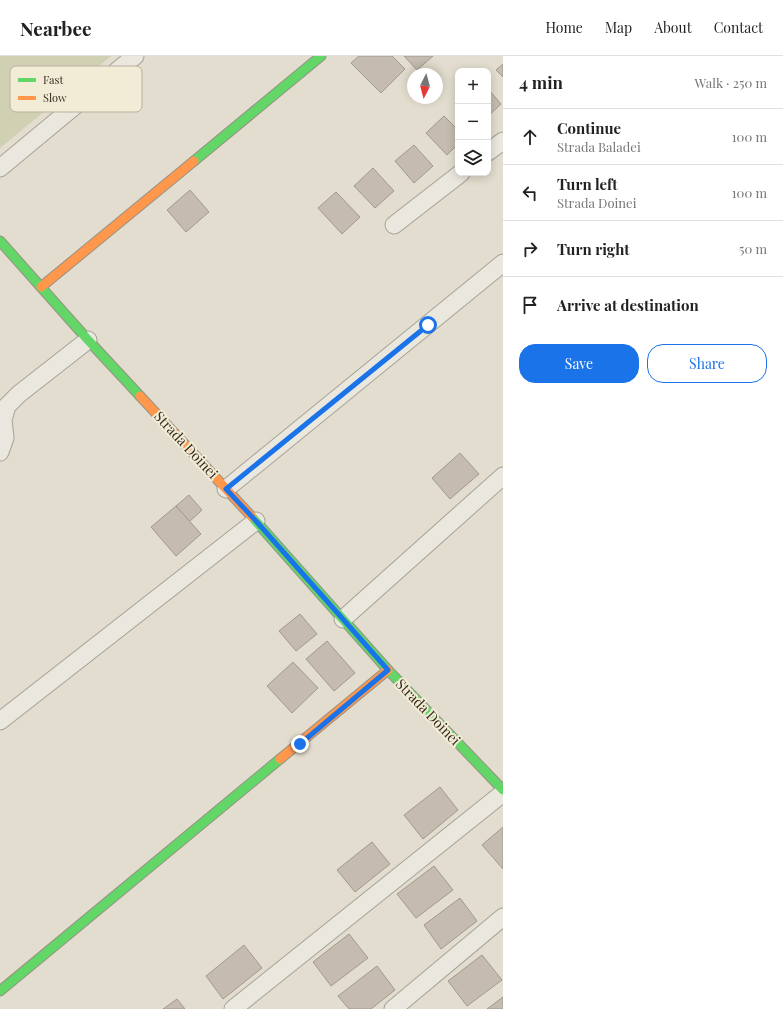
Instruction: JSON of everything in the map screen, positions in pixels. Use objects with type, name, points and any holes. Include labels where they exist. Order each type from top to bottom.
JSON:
[{"type":"street","points":[[123,66],[135,56]]},
{"type":"street","points":[[41,287],[321,56]]},
{"type":"street","points":[[0,168],[68,112]]},
{"type":"street","points":[[491,150],[503,141]]},
{"type":"street","points":[[394,225],[457,176]]},
{"type":"street","name":"Strada Doinei","points":[[0,241],[88,340],[256,521],[388,670],[503,792]]},
{"type":"street","points":[[226,489],[503,263]]},
{"type":"street","points":[[0,452],[5,438],[3,420],[7,406],[19,394],[88,340]]},
{"type":"street","points":[[343,619],[503,476]]},
{"type":"street","points":[[0,721],[30,696],[256,521]]},
{"type":"street","points":[[0,991],[388,670]]},
{"type":"street","points":[[233,1009],[503,792]]},
{"type":"street","points":[[393,1009],[503,917]]},
{"type":"green space","points":[[0,56],[111,56],[99,66],[10,66],[10,112],[43,112],[0,148]]},
{"type":"building","points":[[359,56],[392,56],[405,69],[381,93],[351,63]]},
{"type":"building","points":[[404,56],[433,56],[419,68],[415,68]]},
{"type":"building","points":[[503,64],[503,77],[496,70]]},
{"type":"building","points":[[491,92],[501,104],[491,113]]},
{"type":"building","points":[[444,116],[455,127],[455,147],[447,155],[426,133]]},
{"type":"building","points":[[414,145],[433,166],[414,183],[395,161]]},
{"type":"building","points":[[373,168],[394,191],[375,208],[354,186]]},
{"type":"building","points":[[190,190],[209,212],[186,232],[167,210]]},
{"type":"building","points":[[336,192],[360,217],[342,234],[318,208]]},
{"type":"building","points":[[460,453],[479,474],[450,499],[432,478]]},
{"type":"building","points":[[189,495],[202,510],[189,522],[176,506]]},
{"type":"building","points":[[176,506],[201,534],[176,556],[151,527]]},
{"type":"building","points":[[300,614],[317,634],[296,651],[279,631]]},
{"type":"building","points":[[327,641],[355,673],[334,691],[306,659]]},
{"type":"building","points":[[293,662],[318,688],[292,713],[267,686]]},
{"type":"building","points":[[440,787],[458,810],[423,839],[404,815]]},
{"type":"building","points":[[503,827],[503,869],[482,845]]},
{"type":"building","points":[[372,842],[390,864],[355,892],[337,870]]},
{"type":"building","points":[[434,866],[453,890],[416,918],[397,894]]},
{"type":"building","points":[[460,898],[477,921],[441,949],[424,925]]},
{"type":"building","points":[[349,934],[368,958],[331,986],[313,962]]},
{"type":"building","points":[[244,945],[262,968],[223,999],[206,976]]},
{"type":"building","points":[[482,955],[502,980],[467,1006],[448,981]]},
{"type":"building","points":[[377,966],[395,990],[371,1009],[349,1009],[338,996]]},
{"type":"building","points":[[503,997],[503,1009],[487,1009]]},
{"type":"building","points":[[177,999],[185,1009],[163,1009]]},
{"type":"traffic: fast","points":[[194,161],[321,56]]},
{"type":"traffic: fast","points":[[0,241],[140,396]]},
{"type":"traffic: fast","points":[[252,517],[388,670],[503,790]]},
{"type":"traffic: fast","points":[[0,991],[280,759]]},
{"type":"traffic: slow","points":[[41,287],[194,161]]},
{"type":"traffic: slow","points":[[140,396],[252,517]]},
{"type":"traffic: slow","points":[[280,759],[388,670]]},
{"type":"route","points":[[300,744],[388,670],[226,489],[428,325]]}]
